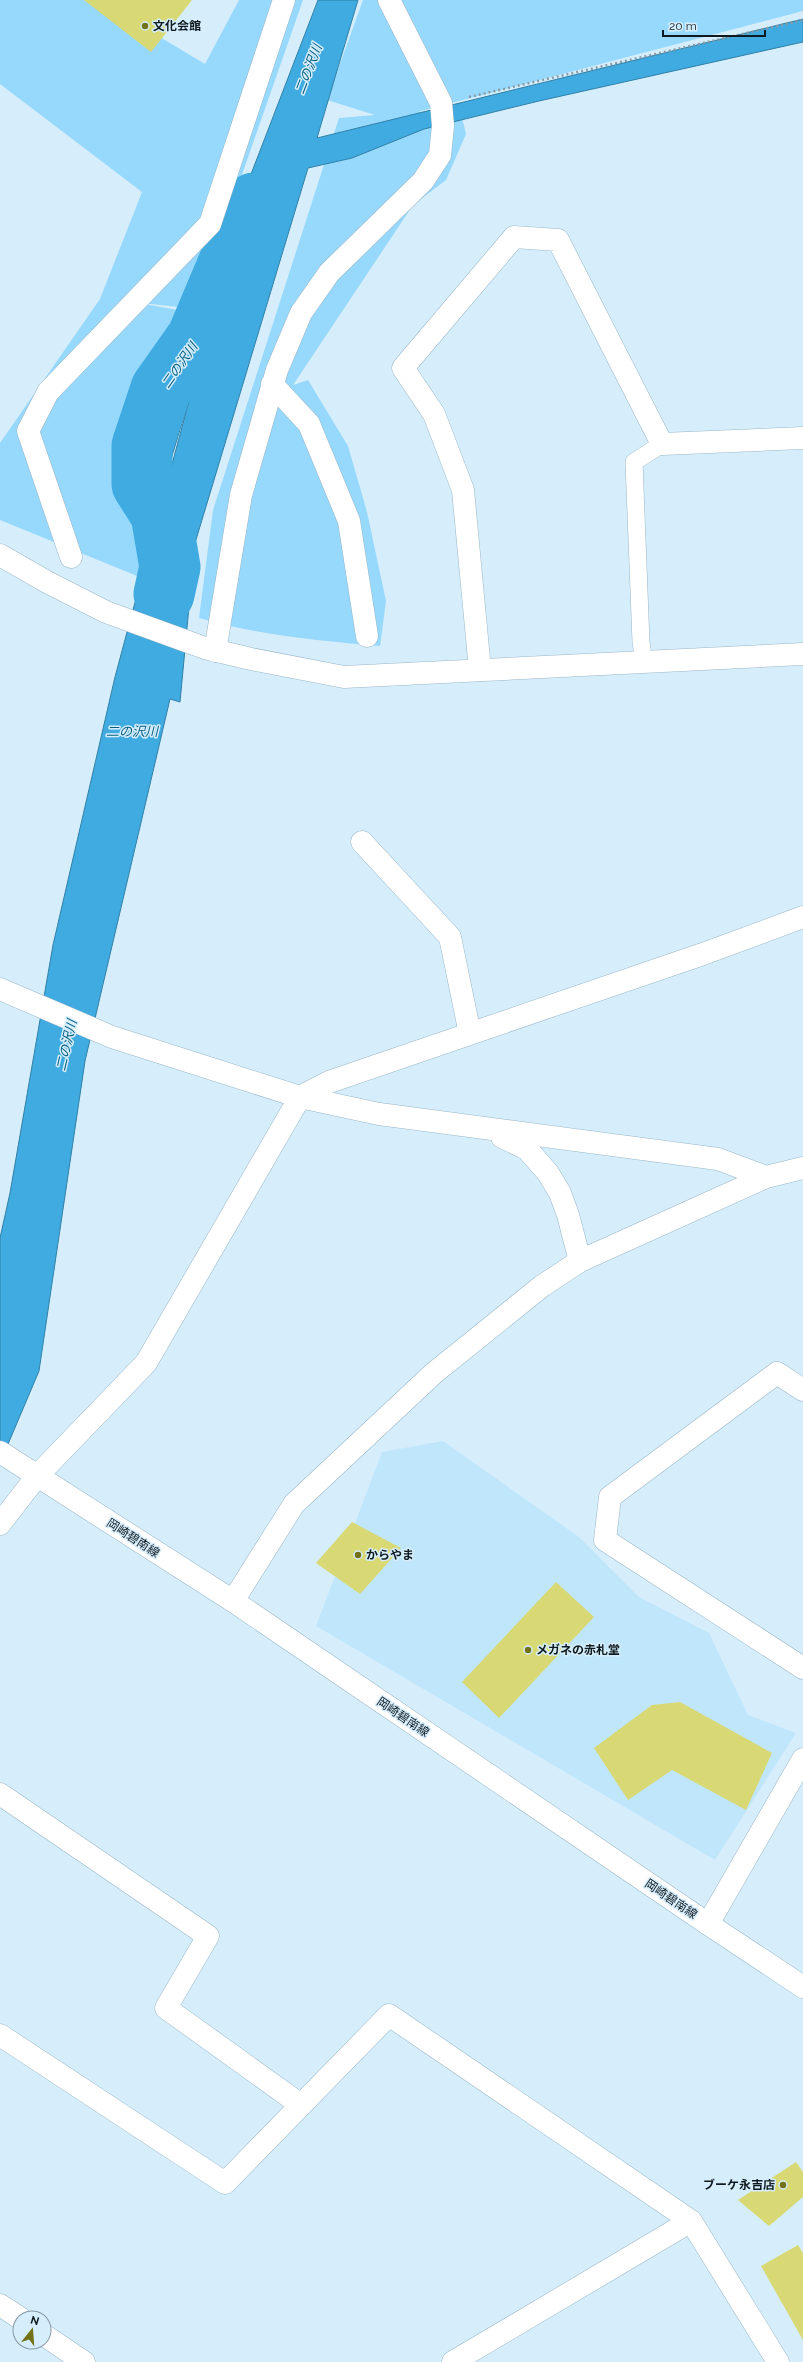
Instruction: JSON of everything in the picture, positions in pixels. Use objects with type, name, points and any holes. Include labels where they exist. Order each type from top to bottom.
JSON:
[{"type":"street","points":[[71,557],[28,431],[48,392],[210,224],[284,0]]},
{"type":"street","points":[[210,649],[241,495],[272,384],[301,313],[329,273],[423,181],[440,154],[443,126],[441,103],[389,0]]},
{"type":"street","points":[[480,670],[463,490],[434,414],[403,368],[514,237],[558,240],[662,444],[803,438]]},
{"type":"street","points":[[272,384],[309,424],[349,520],[367,636]]},
{"type":"street","points":[[0,555],[47,582],[106,612],[210,649],[344,677],[803,654]]},
{"type":"street","points":[[362,842],[450,937],[470,1034]]},
{"type":"street","points":[[0,1524],[37,1476],[146,1363],[300,1097],[329,1082],[703,954],[803,917]]},
{"type":"street","points":[[0,989],[112,1037],[300,1097],[379,1114],[718,1159],[766,1177]]},
{"type":"street","points":[[481,1128],[527,1149],[548,1173],[560,1193],[568,1215],[580,1261]]},
{"type":"street","points":[[233,1601],[294,1504],[434,1373],[542,1286],[580,1261],[766,1177],[803,1168]]},
{"type":"street","points":[[803,1390],[777,1373],[610,1497],[605,1540],[803,1668]]},
{"type":"street","name":"岡崎碧南線","points":[[0,1452],[233,1601],[708,1924],[803,1986]]},
{"type":"street","points":[[708,1924],[803,1759]]},
{"type":"street","points":[[0,1794],[208,1936],[166,2008],[301,2105]]},
{"type":"street","points":[[0,2035],[225,2183],[389,2015],[691,2220],[778,2362]]},
{"type":"street","points":[[453,2362],[691,2220]]},
{"type":"street","points":[[0,2305],[12,2313]]},
{"type":"street","points":[[52,2340],[84,2362]]},
{"type":"lane","points":[[644,663],[641,642],[634,462],[662,444]]},
{"type":"path","points":[[441,103],[803,20]]},
{"type":"shaded area","points":[[0,0],[98,0],[205,64],[239,0],[303,0],[195,309],[134,302],[183,311],[122,426],[142,578],[0,520],[0,443],[100,299],[142,192],[0,84]]},
{"type":"shaded area","points":[[363,0],[803,0],[803,11],[417,112],[460,109],[466,134],[446,180],[413,205],[293,385],[308,380],[348,446],[367,512],[386,601],[380,646],[266,633],[199,618],[213,510],[339,118],[375,115],[327,100]]},
{"type":"shaded area","points":[[443,1441],[579,1537],[639,1597],[709,1633],[748,1715],[796,1733],[715,1860],[316,1626],[382,1452]]},
{"type":"water","points":[[318,0],[358,0],[317,138],[803,19],[803,42],[539,101],[424,129],[352,158],[308,168],[195,543],[180,702],[170,699],[85,1061],[39,1371],[0,1463],[0,1238],[10,1193],[53,945],[115,677],[193,386],[140,563],[123,460],[211,273],[200,360],[248,182]]},
{"type":"building","name":"文化会館","points":[[84,0],[192,0],[151,52]]},
{"type":"building","name":"からやま","points":[[352,1522],[401,1548],[360,1594],[316,1563]]},
{"type":"building","name":"メガネの赤札堂","points":[[556,1582],[594,1617],[499,1718],[462,1682]]},
{"type":"building","points":[[680,1702],[772,1753],[746,1810],[672,1770],[628,1800],[594,1748],[652,1705]]},
{"type":"building","name":"ブーケ永吉店","points":[[796,2162],[803,2172],[803,2197],[769,2226],[738,2200]]},
{"type":"building","points":[[798,2245],[803,2253],[803,2340],[761,2266]]},
{"type":"waterway","name":"二の沢川","points":[[164,594],[170,567],[161,514],[142,484],[142,446],[161,389],[197,338],[254,203]]},
{"type":"place","name":"文化会館","points":[[145,26]]},
{"type":"place","name":"からやま","points":[[358,1555]]},
{"type":"place","name":"メガネの赤札堂","points":[[528,1650]]},
{"type":"place","name":"ブーケ永吉店","points":[[783,2185]]}]
